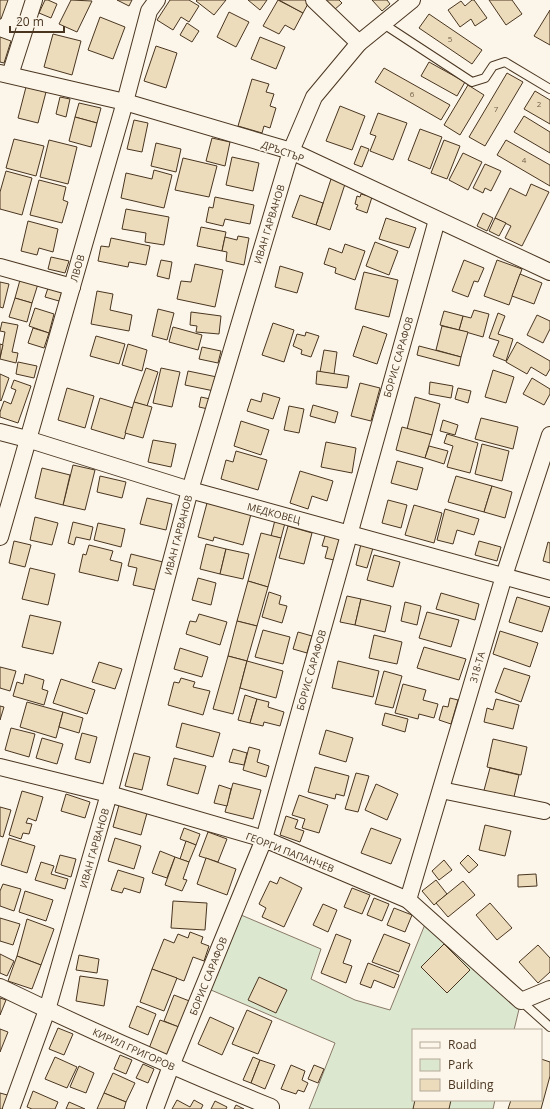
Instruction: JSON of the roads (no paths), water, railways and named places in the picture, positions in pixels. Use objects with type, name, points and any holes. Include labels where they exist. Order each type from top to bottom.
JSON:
[{"type":"street","points":[[5,74],[34,0]]},
{"type":"street","name":"ЛВОВ","points":[[0,537],[125,102],[149,11],[157,0]]},
{"type":"street","points":[[314,0],[359,43]]},
{"type":"street","name":"ИВАН ГАРВАНОВ","points":[[11,1109],[47,1010],[109,794],[190,490],[291,151],[314,98],[359,43],[412,0]]},
{"type":"street","name":"ДРЪСТЪР","points":[[5,74],[125,102],[291,151],[550,272]]},
{"type":"street","name":"БОРИС САРАФОВ","points":[[155,1109],[170,1066],[264,839],[437,220]]},
{"type":"street","points":[[0,267],[72,287]]},
{"type":"street","name":"МЕДКОВЕЦ","points":[[0,432],[190,490],[550,589]]},
{"type":"street","name":"318-ТА","points":[[408,900],[504,576],[550,435]]},
{"type":"street","name":"ГЕОРГИ ПАПАНЧЕВ","points":[[0,767],[109,794],[264,839],[408,900],[521,1001]]},
{"type":"street","points":[[441,790],[544,811]]},
{"type":"street","name":"КИРИЛ ГРИГОРОВ","points":[[0,987],[170,1066],[271,1107]]},
{"type":"street","points":[[521,1001],[550,989]]},
{"type":"lane","points":[[382,23],[472,82],[485,78],[493,66],[505,62],[550,89]]},
{"type":"lane","points":[[521,1001],[550,1027]]}]
